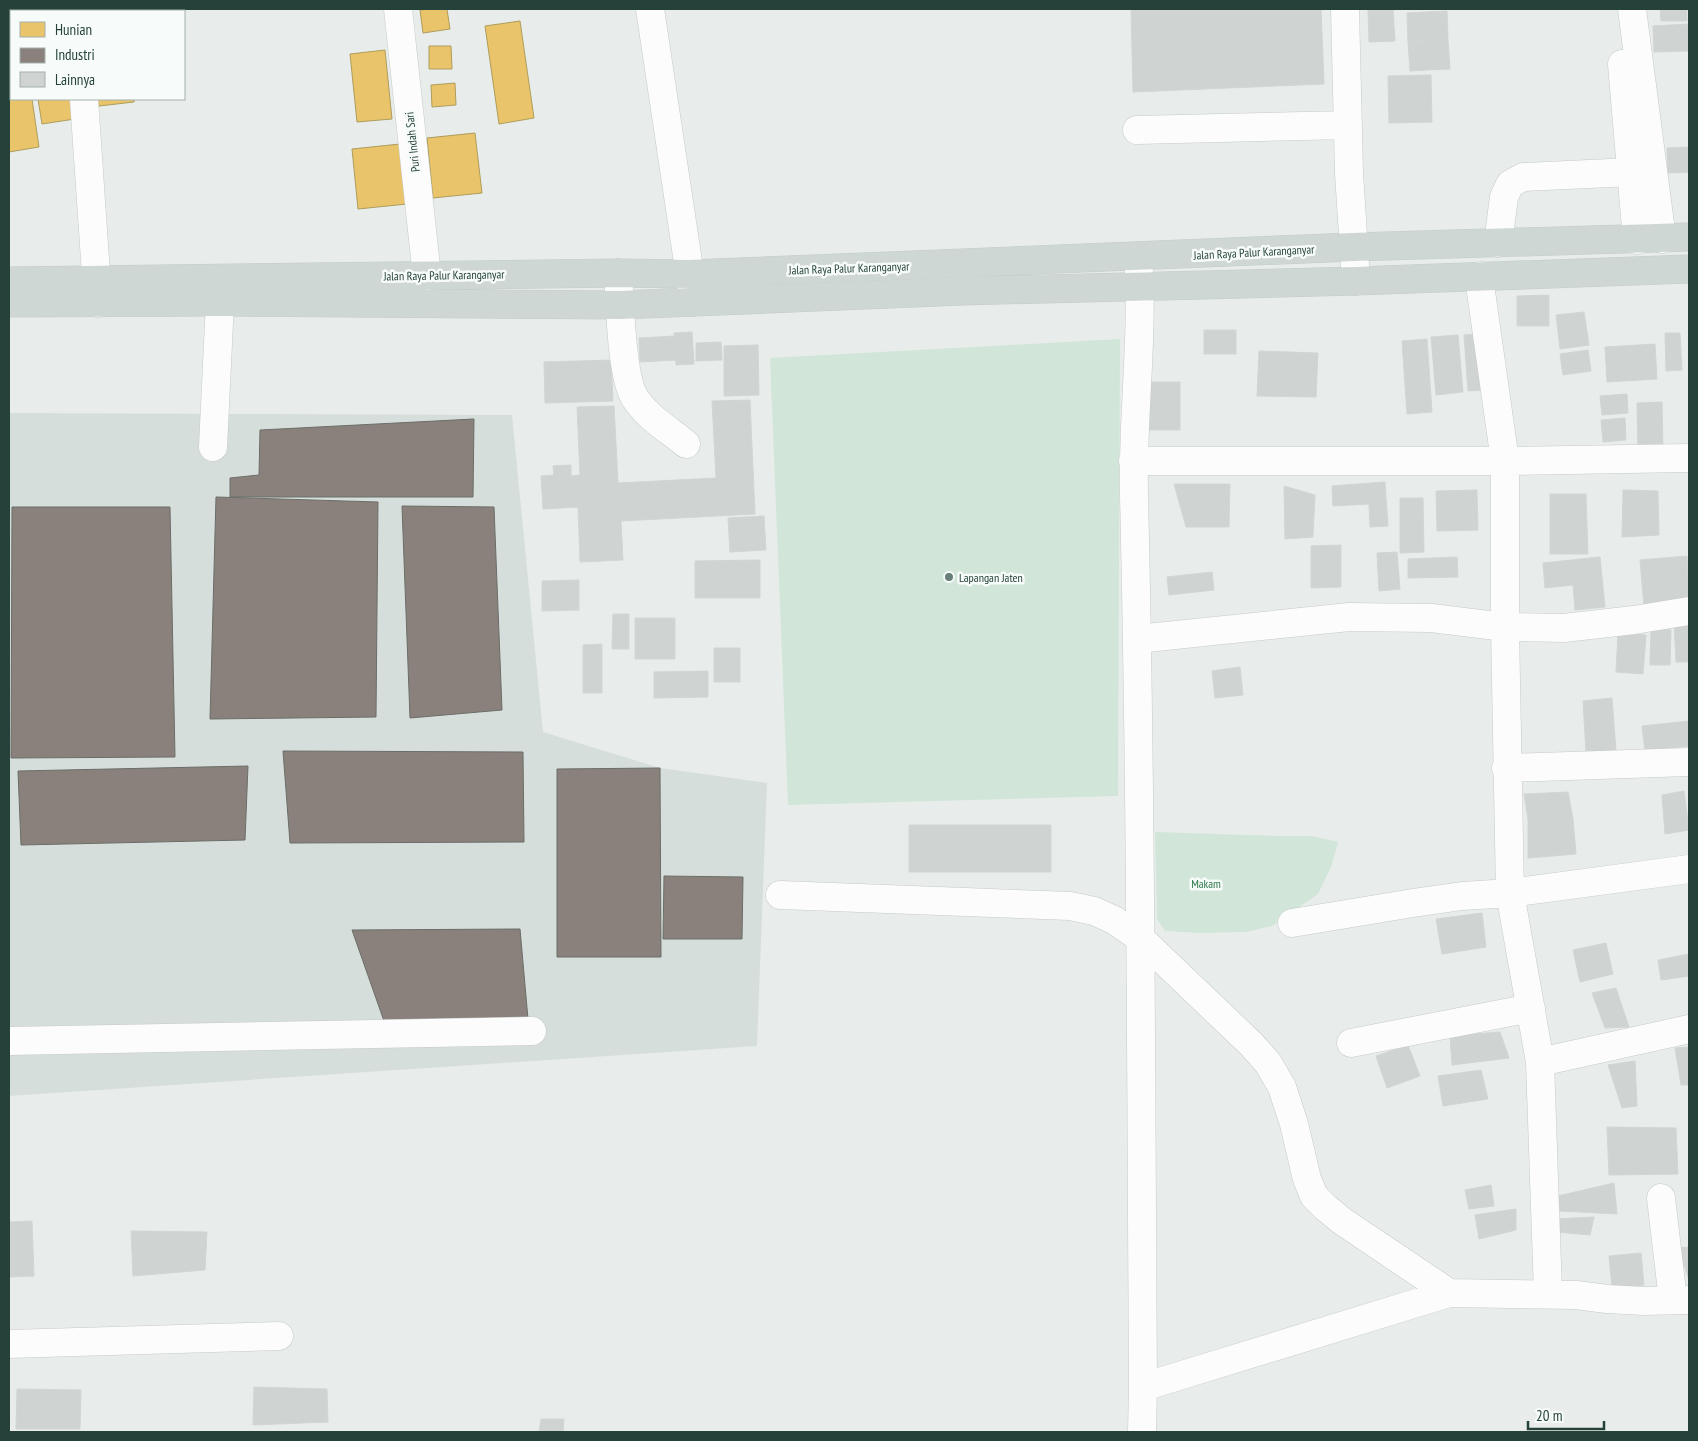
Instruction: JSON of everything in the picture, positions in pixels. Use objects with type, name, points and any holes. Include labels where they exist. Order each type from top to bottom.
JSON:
[{"type":"main road","name":"Jalan Raya Palur Karanganyar","points":[[9,282],[95,269],[424,257],[618,273],[687,256],[1138,257],[1353,234],[1498,243],[1689,237]]},
{"type":"main road","name":"Jalan Raya Palur Karanganyar","points":[[9,303],[95,269],[220,302],[620,305],[963,291],[1356,281],[1689,268]]},
{"type":"street","name":"Puri Indah Sari","points":[[398,9],[424,257]]},
{"type":"street","points":[[650,9],[694,302]]},
{"type":"street","points":[[1345,9],[1348,125],[1356,281]]},
{"type":"street","points":[[1618,9],[1632,172],[1650,239]]},
{"type":"street","points":[[1632,9],[1650,239]]},
{"type":"street","points":[[84,100],[95,269]]},
{"type":"street","points":[[1136,130],[1348,125]]},
{"type":"street","points":[[1498,243],[1504,197],[1510,184],[1523,176],[1632,172]]},
{"type":"street","points":[[1138,257],[1140,287],[1133,461],[1140,938],[1142,1432]]},
{"type":"street","points":[[618,273],[627,377],[634,397],[646,412],[686,444]]},
{"type":"street","points":[[1481,276],[1481,292],[1504,461],[1504,627],[1510,893],[1540,1062],[1548,1294]]},
{"type":"street","points":[[213,447],[220,302]]},
{"type":"street","points":[[1133,461],[1504,461],[1689,458]]},
{"type":"street","points":[[1137,638],[1349,617],[1431,618],[1504,627],[1564,628],[1634,620],[1689,611]]},
{"type":"street","points":[[1506,768],[1689,762]]},
{"type":"street","points":[[1292,923],[1422,901],[1510,893],[1689,869]]},
{"type":"street","points":[[780,895],[1070,906],[1094,911],[1114,920],[1140,938],[1251,1044],[1268,1063],[1282,1087],[1294,1124],[1307,1179],[1314,1196],[1325,1208],[1342,1221],[1448,1293]]},
{"type":"street","points":[[1351,1043],[1531,1008]]},
{"type":"street","points":[[1540,1062],[1689,1029]]},
{"type":"street","points":[[9,1041],[532,1031]]},
{"type":"street","points":[[1143,1387],[1448,1293],[1548,1294],[1644,1301],[1681,1300],[1661,1198]]},
{"type":"street","points":[[9,1344],[279,1336]]},
{"type":"shaded area","points":[[9,413],[512,415],[543,732],[660,768],[767,783],[757,1046],[9,1096]]},
{"type":"green space","name":"Lapangan Jaten","points":[[1120,339],[1118,796],[788,805],[770,358]]},
{"type":"green space","name":"Makam","points":[[1155,832],[1312,836],[1338,842],[1331,867],[1318,894],[1272,926],[1246,932],[1200,933],[1165,931],[1157,919]]},
{"type":"building: Hunian","points":[[447,9],[450,29],[423,33],[420,10]]},
{"type":"building: Hunian","points":[[520,21],[534,118],[499,124],[485,26]]},
{"type":"building: Hunian","points":[[429,46],[451,46],[452,69],[429,69]]},
{"type":"building: Hunian","points":[[385,50],[392,119],[357,122],[350,54]]},
{"type":"building: Hunian","points":[[455,83],[456,105],[432,107],[431,85]]},
{"type":"building: Hunian","points":[[9,91],[10,100],[32,100],[39,147],[9,152]]},
{"type":"building: Hunian","points":[[38,100],[72,100],[75,119],[42,124]]},
{"type":"building: Hunian","points":[[98,100],[134,100],[134,102],[99,106]]},
{"type":"building: Hunian","points":[[475,133],[482,193],[433,198],[427,138]]},
{"type":"building: Hunian","points":[[400,144],[407,204],[358,209],[352,149]]},
{"type":"building: Industri","points":[[474,419],[473,497],[230,497],[230,478],[259,475],[260,430]]},
{"type":"building: Industri","points":[[216,497],[378,502],[376,717],[210,719]]},
{"type":"building: Industri","points":[[402,506],[494,507],[502,710],[410,718]]},
{"type":"building: Industri","points":[[12,507],[170,507],[175,757],[11,758]]},
{"type":"building: Industri","points":[[283,751],[523,752],[524,842],[290,843]]},
{"type":"building: Industri","points":[[248,766],[245,840],[21,845],[18,771]]},
{"type":"building: Industri","points":[[660,768],[661,957],[557,957],[557,769]]},
{"type":"building: Industri","points":[[664,876],[743,877],[742,939],[663,939]]},
{"type":"building: Industri","points":[[520,929],[528,1019],[384,1021],[352,930]]},
{"type":"building: Lainnya","points":[[1131,9],[1321,9],[1324,84],[1133,92]]},
{"type":"building: Lainnya","points":[[1368,9],[1393,9],[1395,41],[1369,42]]},
{"type":"building: Lainnya","points":[[1660,9],[1687,9],[1687,21],[1661,21]]},
{"type":"building: Lainnya","points":[[1447,11],[1448,40],[1426,42],[1425,12]]},
{"type":"building: Lainnya","points":[[1425,12],[1426,42],[1408,42],[1407,13]]},
{"type":"building: Lainnya","points":[[1688,24],[1689,51],[1654,52],[1653,26]]},
{"type":"building: Lainnya","points":[[1448,40],[1450,69],[1427,70],[1426,42]]},
{"type":"building: Lainnya","points":[[1408,42],[1426,42],[1427,70],[1410,71]]},
{"type":"building: Lainnya","points":[[1431,75],[1432,122],[1389,123],[1388,76]]},
{"type":"building: Lainnya","points":[[1689,147],[1689,172],[1668,173],[1667,148]]},
{"type":"building: Lainnya","points":[[1549,295],[1549,326],[1517,326],[1517,296]]},
{"type":"building: Lainnya","points":[[1584,312],[1589,345],[1560,349],[1556,315]]},
{"type":"building: Lainnya","points":[[1204,330],[1236,330],[1236,354],[1204,354]]},
{"type":"building: Lainnya","points":[[692,332],[694,364],[676,365],[674,333]]},
{"type":"building: Lainnya","points":[[1665,333],[1680,333],[1682,370],[1666,371]]},
{"type":"building: Lainnya","points":[[1481,334],[1485,390],[1468,391],[1464,335]]},
{"type":"building: Lainnya","points":[[1458,335],[1463,392],[1436,395],[1431,337]]},
{"type":"building: Lainnya","points":[[675,336],[676,360],[640,362],[639,338]]},
{"type":"building: Lainnya","points":[[1427,339],[1432,412],[1407,414],[1402,341]]},
{"type":"building: Lainnya","points":[[721,342],[722,360],[696,361],[696,343]]},
{"type":"building: Lainnya","points":[[1655,344],[1657,379],[1607,382],[1605,347]]},
{"type":"building: Lainnya","points":[[758,345],[759,395],[724,396],[724,346]]},
{"type":"building: Lainnya","points":[[1588,350],[1591,371],[1563,375],[1560,354]]},
{"type":"building: Lainnya","points":[[1259,351],[1318,353],[1316,397],[1257,396]]},
{"type":"building: Lainnya","points":[[611,360],[613,401],[545,403],[544,362]]},
{"type":"building: Lainnya","points":[[1150,382],[1180,382],[1180,430],[1149,430]]},
{"type":"building: Lainnya","points":[[1627,394],[1628,413],[1602,415],[1600,396]]},
{"type":"building: Lainnya","points":[[750,400],[755,514],[621,521],[623,560],[580,562],[578,507],[543,509],[541,476],[554,475],[553,466],[571,465],[571,476],[580,475],[577,407],[614,406],[618,483],[716,478],[712,401]]},
{"type":"building: Lainnya","points":[[1662,402],[1663,451],[1638,451],[1637,403]]},
{"type":"building: Lainnya","points":[[1625,418],[1626,440],[1603,442],[1601,420]]},
{"type":"building: Lainnya","points":[[1385,482],[1388,526],[1370,527],[1369,504],[1333,506],[1332,486]]},
{"type":"building: Lainnya","points":[[1174,484],[1230,484],[1229,527],[1186,527]]},
{"type":"building: Lainnya","points":[[1284,486],[1315,495],[1313,537],[1285,539]]},
{"type":"building: Lainnya","points":[[1477,490],[1478,530],[1437,531],[1436,491]]},
{"type":"building: Lainnya","points":[[1623,490],[1658,491],[1659,535],[1622,537]]},
{"type":"building: Lainnya","points":[[1550,494],[1586,494],[1588,554],[1550,554]]},
{"type":"building: Lainnya","points":[[1400,498],[1423,498],[1424,552],[1400,553]]},
{"type":"building: Lainnya","points":[[764,516],[766,550],[730,552],[728,518]]},
{"type":"building: Lainnya","points":[[1341,545],[1341,587],[1311,588],[1311,546]]},
{"type":"building: Lainnya","points":[[1397,552],[1400,589],[1379,591],[1377,553]]},
{"type":"building: Lainnya","points":[[1687,556],[1689,602],[1644,606],[1640,560]]},
{"type":"building: Lainnya","points":[[1457,557],[1458,577],[1408,578],[1408,559]]},
{"type":"building: Lainnya","points":[[1600,557],[1605,607],[1575,610],[1573,585],[1545,588],[1543,563]]},
{"type":"building: Lainnya","points":[[760,560],[760,598],[695,598],[695,561]]},
{"type":"building: Lainnya","points":[[1212,572],[1214,590],[1169,595],[1167,577]]},
{"type":"building: Lainnya","points":[[579,580],[579,610],[542,611],[542,581]]},
{"type":"building: Lainnya","points":[[613,614],[629,614],[629,649],[612,649]]},
{"type":"building: Lainnya","points":[[635,618],[675,618],[675,659],[635,659]]},
{"type":"building: Lainnya","points":[[1688,621],[1689,662],[1676,662],[1674,622]]},
{"type":"building: Lainnya","points":[[1651,629],[1671,630],[1670,665],[1650,665]]},
{"type":"building: Lainnya","points":[[1618,633],[1646,635],[1643,674],[1616,672]]},
{"type":"building: Lainnya","points":[[602,644],[602,693],[583,693],[583,645]]},
{"type":"building: Lainnya","points":[[714,648],[740,648],[740,682],[714,682]]},
{"type":"building: Lainnya","points":[[1240,667],[1243,695],[1215,698],[1212,671]]},
{"type":"building: Lainnya","points":[[708,671],[708,697],[654,698],[654,672]]},
{"type":"building: Lainnya","points":[[1612,698],[1616,751],[1586,753],[1583,701]]},
{"type":"building: Lainnya","points":[[1689,721],[1689,746],[1645,751],[1642,726]]},
{"type":"building: Lainnya","points":[[1684,791],[1689,830],[1665,834],[1662,795]]},
{"type":"building: Lainnya","points":[[1568,792],[1573,819],[1528,820],[1524,794]]},
{"type":"building: Lainnya","points":[[1573,819],[1576,854],[1528,858],[1528,820]]},
{"type":"building: Lainnya","points":[[909,825],[1051,825],[1051,872],[909,872]]},
{"type":"building: Lainnya","points":[[1482,913],[1486,947],[1442,954],[1436,919]]},
{"type":"building: Lainnya","points":[[1606,943],[1613,974],[1580,982],[1573,950]]},
{"type":"building: Lainnya","points":[[1689,954],[1689,976],[1661,980],[1658,960]]},
{"type":"building: Lainnya","points":[[1616,988],[1629,1027],[1605,1028],[1592,993]]},
{"type":"building: Lainnya","points":[[1500,1032],[1509,1058],[1452,1065],[1450,1036]]},
{"type":"building: Lainnya","points":[[1408,1045],[1420,1076],[1387,1088],[1376,1056]]},
{"type":"building: Lainnya","points":[[1689,1047],[1689,1085],[1681,1085],[1675,1048]]},
{"type":"building: Lainnya","points":[[1635,1061],[1637,1106],[1622,1108],[1608,1065]]},
{"type":"building: Lainnya","points":[[1481,1070],[1488,1099],[1443,1106],[1438,1076]]},
{"type":"building: Lainnya","points":[[1607,1127],[1676,1128],[1678,1174],[1609,1175]]},
{"type":"building: Lainnya","points":[[1614,1183],[1617,1214],[1560,1211],[1558,1196]]},
{"type":"building: Lainnya","points":[[1491,1185],[1494,1206],[1469,1209],[1465,1190]]},
{"type":"building: Lainnya","points":[[1516,1209],[1516,1230],[1479,1239],[1475,1215]]},
{"type":"building: Lainnya","points":[[1594,1217],[1590,1235],[1557,1232],[1556,1219]]},
{"type":"building: Lainnya","points":[[32,1221],[34,1276],[9,1277],[9,1222]]},
{"type":"building: Lainnya","points":[[131,1231],[207,1232],[205,1270],[133,1276]]},
{"type":"building: Lainnya","points":[[1689,1247],[1689,1280],[1678,1248]]},
{"type":"building: Lainnya","points":[[1641,1253],[1644,1285],[1612,1288],[1609,1256]]},
{"type":"building: Lainnya","points":[[254,1387],[327,1389],[328,1422],[253,1425]]},
{"type":"building: Lainnya","points":[[17,1389],[81,1390],[80,1429],[16,1429]]},
{"type":"building: Lainnya","points":[[541,1419],[564,1419],[563,1432],[539,1432]]},
{"type":"place","name":"Lapangan Jaten","points":[[949,577]]}]
